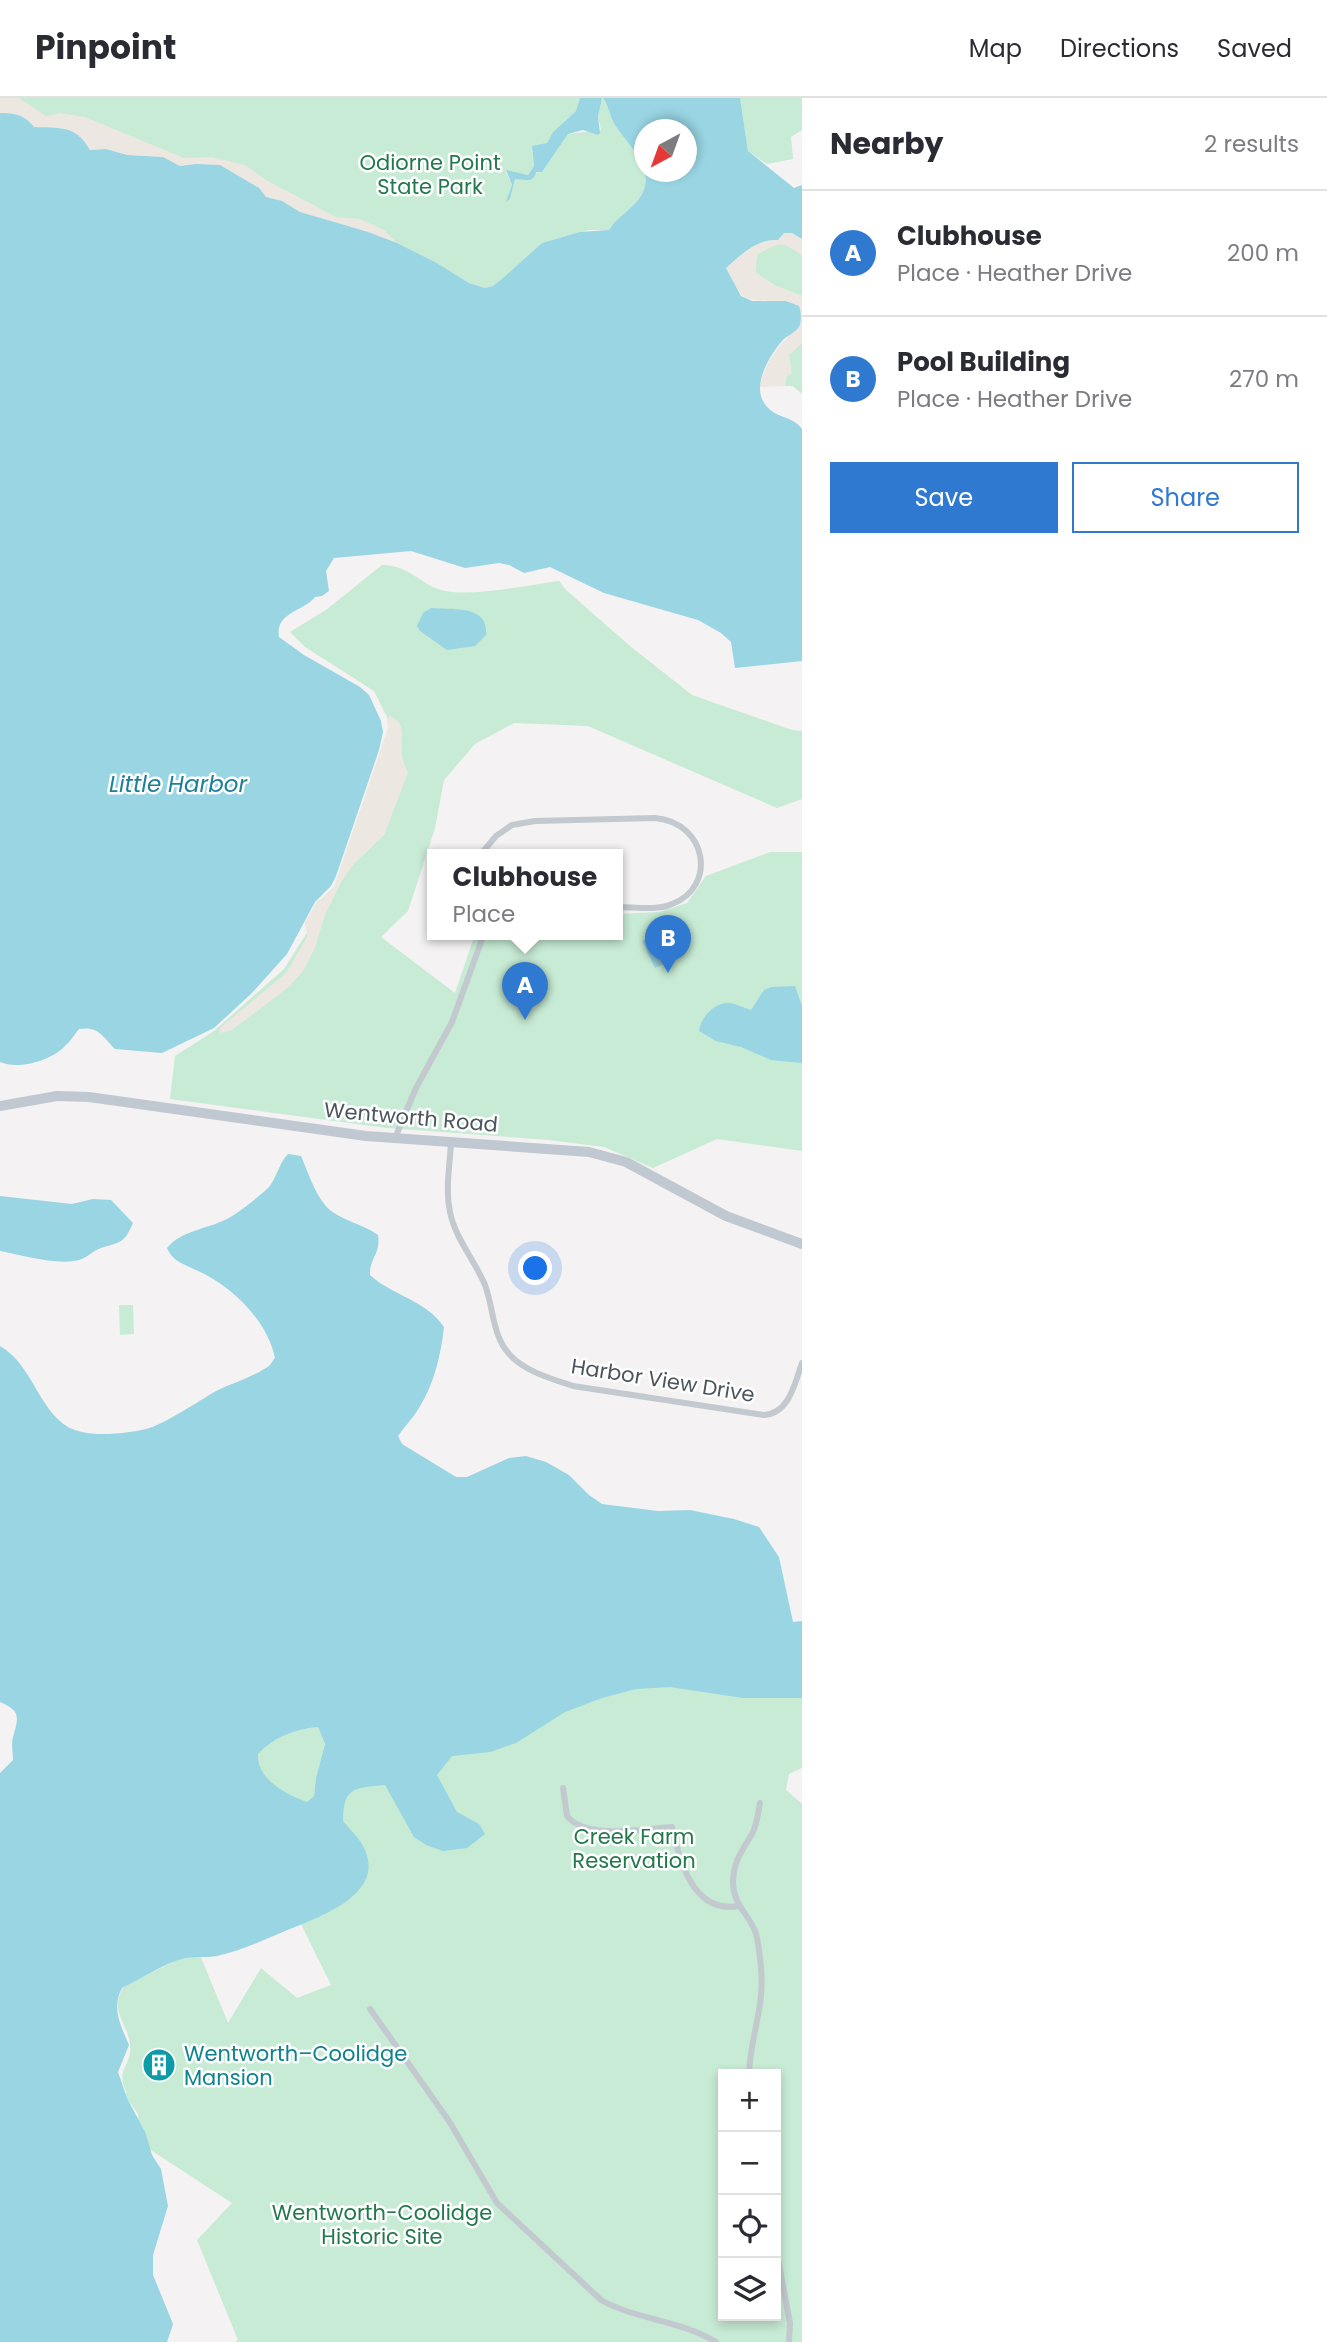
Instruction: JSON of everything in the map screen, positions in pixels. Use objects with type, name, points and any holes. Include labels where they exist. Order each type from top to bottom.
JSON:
[{"type":"main road","name":"Wentworth Road","points":[[0,1106],[57,1096],[89,1097],[366,1136],[570,1149],[608,1156],[634,1166],[726,1216],[802,1244]]},
{"type":"street","points":[[484,849],[507,828],[535,821],[655,818],[674,821],[690,833],[699,847],[701,864],[696,880],[687,895],[670,905],[623,907]]},
{"type":"street","points":[[395,1138],[412,1096],[452,1022],[482,940]]},
{"type":"street","name":"Harbor View Drive","points":[[451,1142],[448,1187],[450,1213],[485,1286],[501,1342],[521,1364],[546,1377],[573,1386],[764,1415],[779,1411],[786,1403],[802,1363]]},
{"type":"street","points":[[563,1788],[567,1816],[579,1827],[594,1830],[672,1827],[681,1864],[704,1898],[716,1905],[738,1906]]},
{"type":"street","points":[[749,2069],[749,2058],[762,2003],[761,1970],[755,1931],[738,1906],[733,1885],[741,1848],[752,1833],[760,1803]]},
{"type":"street","points":[[370,2009],[449,2121],[487,2188],[509,2217],[601,2300],[617,2309],[691,2329],[716,2342]]},
{"type":"street","points":[[778,2258],[790,2323],[789,2342]]},
{"type":"green space","name":"Odiorne Point State Park","points":[[0,98],[580,98],[576,111],[553,132],[547,143],[532,149],[534,166],[528,175],[506,172],[512,185],[510,199],[515,179],[542,172],[568,134],[601,130],[598,116],[600,100],[603,98],[617,127],[634,151],[634,182],[645,184],[639,199],[609,230],[589,230],[542,243],[493,286],[485,288],[469,283],[397,243],[368,232],[330,223],[196,164],[15,113],[0,113]]},
{"type":"green space","points":[[740,98],[802,98],[802,130],[791,137],[793,159],[767,164],[748,151]]},
{"type":"green space","points":[[779,243],[802,255],[802,296],[774,285],[755,272],[757,254]]},
{"type":"green space","points":[[802,343],[802,394],[793,386],[785,386],[788,355]]},
{"type":"green space","points":[[382,565],[400,568],[433,587],[453,592],[499,590],[559,581],[630,646],[692,695],[792,730],[802,731],[802,799],[777,808],[588,726],[514,723],[475,744],[444,780],[435,828],[408,911],[381,937],[455,993],[473,940],[623,940],[623,914],[659,912],[687,903],[706,876],[770,852],[802,852],[802,1151],[717,1139],[653,1168],[604,1147],[549,1140],[387,1128],[170,1099],[175,1056],[214,1031],[284,969],[343,876],[394,731],[374,691],[305,647],[290,632],[326,610]]},
{"type":"green space","points":[[119,1305],[133,1305],[134,1334],[120,1335]]},
{"type":"green space","points":[[621,1683],[802,1694],[802,1768],[789,1774],[786,1790],[802,1804],[802,2342],[235,2342],[238,2340],[197,2240],[232,2203],[140,2143],[138,2114],[124,2094],[127,2093],[122,2078],[130,2045],[118,2003],[124,1986],[186,1956],[200,1955],[228,2023],[261,1968],[297,1998],[331,1985],[300,1922],[326,1799],[438,1759]]},
{"type":"green space","points":[[318,1727],[325,1744],[314,1796],[307,1802],[274,1785],[262,1772],[258,1754],[285,1735]]},
{"type":"sand","points":[[0,98],[19,98],[46,116],[60,113],[85,117],[184,158],[212,157],[245,165],[266,180],[336,217],[360,219],[384,230],[397,243],[300,212],[282,201],[266,197],[259,188],[196,164],[180,166],[163,157],[126,155],[106,149],[89,150],[64,128],[34,127],[19,115],[0,113]]},
{"type":"sand","points":[[783,233],[792,233],[802,239],[802,255],[784,245],[775,246],[757,254],[755,272],[774,285],[802,296],[802,343],[789,355],[792,374],[787,376],[785,386],[759,387],[774,353],[799,327],[766,300],[744,297],[726,268],[749,248],[762,242],[778,240]]},
{"type":"sand","points":[[390,716],[396,719],[401,728],[402,756],[408,773],[384,835],[354,864],[343,879],[325,915],[314,950],[303,971],[289,987],[232,1030],[220,1033],[220,1028],[286,973],[307,937],[305,922],[317,902],[334,887]]},
{"type":"water","points":[[580,98],[602,98],[598,116],[600,133],[598,135],[583,130],[568,134],[542,172],[536,172],[531,179],[515,179],[510,199],[506,202],[512,185],[506,170],[528,175],[534,166],[532,146],[547,143],[553,132],[576,111]]},
{"type":"water","name":"Little Harbor","points":[[603,98],[740,98],[748,151],[794,188],[802,185],[802,239],[792,233],[784,233],[778,240],[763,242],[750,248],[726,268],[741,296],[752,301],[786,301],[799,306],[800,311],[799,327],[784,339],[764,370],[760,394],[767,407],[798,424],[802,429],[802,661],[735,668],[731,642],[698,620],[604,593],[550,567],[524,573],[499,563],[465,568],[411,551],[334,558],[326,571],[329,591],[285,617],[281,622],[279,637],[369,695],[383,732],[336,876],[331,886],[315,902],[287,954],[252,993],[214,1028],[162,1053],[115,1049],[100,1033],[86,1028],[79,1029],[64,1047],[42,1060],[16,1065],[0,1062],[0,113],[19,116],[34,127],[59,128],[73,132],[90,150],[106,149],[127,155],[163,157],[180,166],[220,165],[259,188],[266,197],[282,201],[300,212],[397,243],[469,283],[485,288],[493,286],[542,243],[580,232],[609,230],[635,204],[642,194],[645,182],[697,182],[697,119],[634,119],[634,150],[614,123]]},
{"type":"water","points":[[431,608],[475,613],[485,625],[486,635],[475,646],[447,650],[417,626],[423,613]]},
{"type":"water","points":[[657,934],[670,961],[655,968],[642,941]]},
{"type":"water","points":[[795,986],[802,1006],[802,1063],[771,1060],[741,1047],[716,1041],[699,1031],[705,1016],[717,1006],[731,1003],[751,1010],[764,990]]},
{"type":"water","points":[[288,1154],[301,1156],[314,1187],[328,1208],[378,1235],[378,1247],[370,1275],[428,1310],[444,1327],[433,1379],[419,1408],[398,1436],[402,1444],[456,1477],[467,1477],[509,1458],[526,1456],[546,1462],[569,1475],[602,1504],[658,1511],[690,1510],[759,1527],[779,1557],[793,1622],[802,1621],[802,1698],[743,1698],[670,1687],[636,1689],[565,1712],[516,1743],[490,1752],[452,1756],[437,1775],[457,1812],[479,1824],[485,1834],[467,1848],[443,1851],[414,1837],[385,1785],[352,1791],[345,1801],[343,1821],[363,1846],[368,1871],[363,1885],[352,1897],[322,1915],[241,1949],[217,1956],[185,1958],[169,1964],[122,1988],[119,1995],[118,2017],[129,2045],[118,2072],[127,2098],[146,2134],[152,2155],[161,2169],[168,2206],[153,2255],[153,2275],[173,2324],[167,2342],[0,2342],[0,1773],[13,1760],[12,1740],[17,1716],[12,1709],[0,1702],[0,1346],[20,1364],[58,1419],[68,1427],[96,1434],[153,1427],[216,1391],[269,1366],[275,1358],[271,1344],[246,1306],[222,1285],[176,1260],[167,1248],[179,1238],[225,1220],[248,1205],[269,1187]],"holes":[[[318,1727],[325,1744],[314,1796],[307,1802],[274,1785],[259,1763],[258,1754],[264,1748],[293,1732]]]},
{"type":"water","points":[[0,1196],[72,1204],[93,1199],[111,1200],[133,1223],[121,1241],[73,1261],[53,1261],[0,1251]]},
{"type":"place","name":"Pool Building","points":[[668,973]]},
{"type":"place","name":"Clubhouse","points":[[525,1020]]},
{"type":"place","name":"Wentworth–Coolidge Mansion","points":[[159,2065]]},
{"type":"park label","name":"Creek Farm Reservation","points":[[634,1848]]},
{"type":"park label","name":"Wentworth-Coolidge Historic Site","points":[[382,2224]]}]
